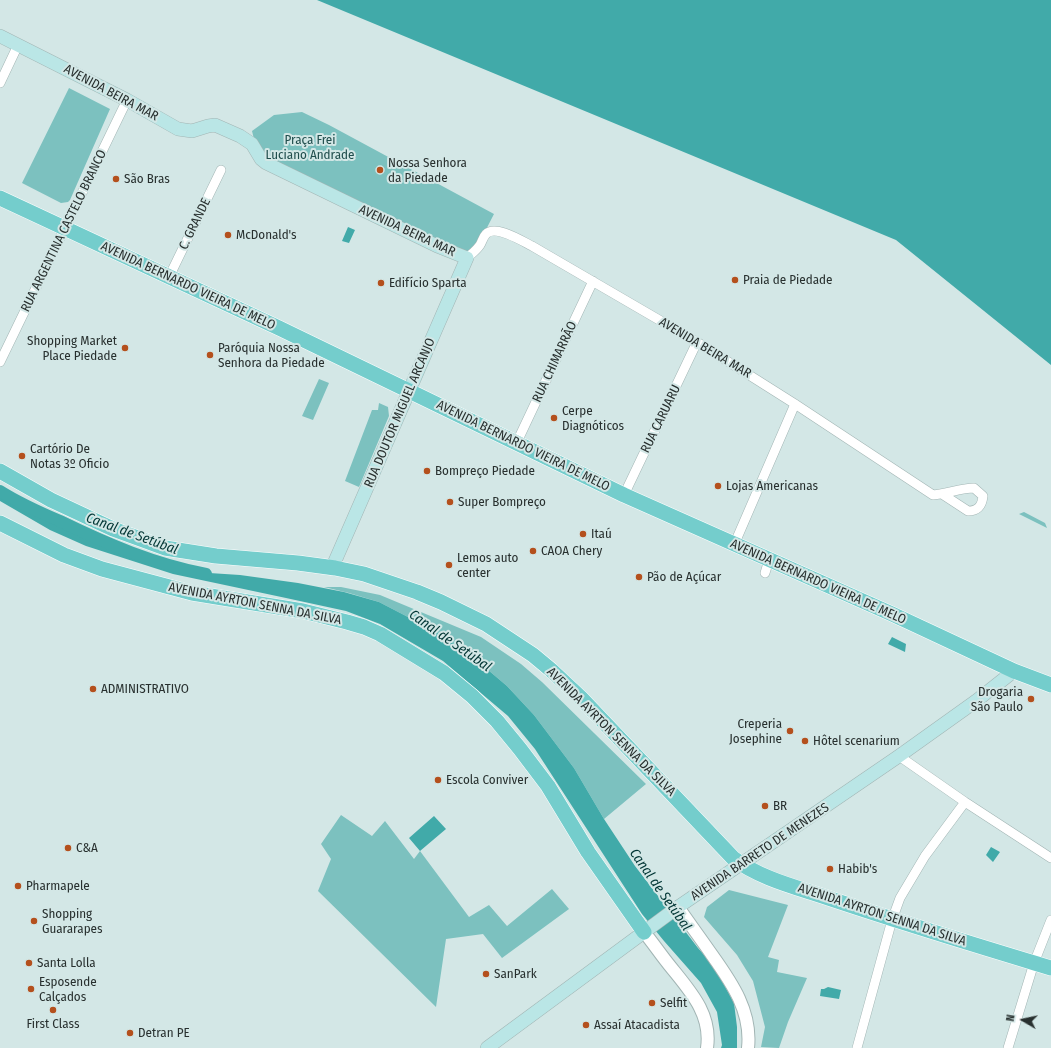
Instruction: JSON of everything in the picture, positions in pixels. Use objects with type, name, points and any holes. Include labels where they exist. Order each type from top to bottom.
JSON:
[{"type":"main road","name":"AVENIDA BEIRA MAR","points":[[0,36],[127,100],[178,129],[192,131],[215,125],[233,133],[252,144],[261,159],[266,163],[436,246],[467,258]]},
{"type":"main road","name":"AVENIDA BERNARDO VIEIRA DE MELO","points":[[0,198],[410,390],[516,444],[734,545],[767,566],[892,614],[1014,671],[1051,685]]},
{"type":"main road","name":"RUA DOUTOR MIGUEL ARCANJO","points":[[332,568],[467,258]]},
{"type":"main road","name":"AVENIDA AYRTON SENNA DA SILVA","points":[[0,471],[50,500],[97,522],[140,540],[165,548],[216,556],[298,563],[364,574],[441,602],[486,624],[533,655],[551,670],[581,698],[733,858],[741,864],[769,878],[892,920],[1051,968]]},
{"type":"main road","name":"AVENIDA AYRTON SENNA DA SILVA","points":[[0,523],[64,555],[102,569],[192,593],[303,611],[347,622],[380,634],[444,673],[472,696],[516,743],[548,786],[588,852],[646,931]]},
{"type":"main road","name":"AVENIDA BARRETO DE MENEZES","points":[[488,1048],[674,910],[899,756],[976,701],[1014,671]]},
{"type":"street","points":[[0,83],[18,45]]},
{"type":"street","name":"RUA ARGENTINA CASTELO BRANCO","points":[[0,362],[127,100]]},
{"type":"street","name":"C. GRANDE","points":[[169,277],[221,170]]},
{"type":"street","name":"AVENIDA BEIRA MAR","points":[[467,258],[480,246],[486,234],[490,231],[501,232],[532,246],[697,342],[796,404],[933,495],[942,494]]},
{"type":"street","name":"RUA CHIMARRÃO","points":[[516,444],[593,281]]},
{"type":"street","name":"RUA CARUARU","points":[[624,495],[697,342]]},
{"type":"street","points":[[734,545],[796,404]]},
{"type":"street","points":[[899,756],[965,802],[1051,858]]},
{"type":"street","points":[[857,1048],[892,920],[900,898],[925,856],[965,802]]},
{"type":"street","points":[[674,910],[733,985],[741,1001],[748,1027],[748,1048]]},
{"type":"street","points":[[1008,1048],[1034,963],[1051,920]]},
{"type":"street","points":[[646,931],[697,1001],[705,1018],[708,1031],[707,1048]]},
{"type":"green space","points":[[69,88],[110,109],[70,200],[68,202],[61,203],[22,183]]},
{"type":"green space","name":"Praça Frei Luciano Andrade","points":[[302,112],[494,214],[476,249],[469,252],[462,252],[264,157],[254,139],[252,131],[274,115]]},
{"type":"green space","points":[[319,379],[329,383],[313,420],[302,416]]},
{"type":"green space","points":[[379,403],[388,407],[389,416],[359,487],[345,481],[372,410],[378,410]]},
{"type":"green space","points":[[1024,512],[1045,523],[1047,528],[1019,514]]},
{"type":"green space","points":[[324,587],[341,587],[380,595],[481,637],[521,664],[542,682],[646,784],[604,819],[574,768],[534,715],[507,686],[468,653],[433,630],[379,602]]},
{"type":"green space","points":[[341,815],[372,836],[385,821],[414,859],[420,851],[469,917],[489,905],[507,926],[552,889],[569,909],[502,958],[483,934],[446,939],[436,1007],[318,891],[331,859],[321,844]]},
{"type":"green space","points":[[729,890],[788,905],[768,957],[779,960],[777,972],[807,978],[788,1022],[779,1048],[761,1047],[765,1027],[753,981],[737,955],[704,917],[707,907]]},
{"type":"shaded area","points":[[317,0],[1051,0],[1051,365],[896,240]]},
{"type":"shaded area","points":[[348,227],[355,230],[349,243],[342,241]]},
{"type":"shaded area","points":[[0,491],[105,543],[163,564],[194,572],[240,575],[298,583],[344,592],[379,602],[433,630],[468,653],[507,686],[534,715],[574,768],[604,819],[635,866],[698,948],[714,966],[734,1003],[737,1027],[737,1048],[721,1048],[722,1045],[717,1012],[701,983],[642,914],[535,749],[508,716],[443,661],[380,624],[346,611],[173,574],[86,546],[50,530],[0,501]]},
{"type":"shaded area","points":[[892,637],[906,644],[905,652],[888,644]]},
{"type":"shaded area","points":[[434,816],[446,829],[420,851],[409,838]]},
{"type":"shaded area","points":[[991,847],[1000,852],[993,862],[986,855]]},
{"type":"shaded area","points":[[828,987],[841,990],[839,999],[820,996],[821,989]]},
{"type":"waterway","name":"Canal de Setúbal","points":[[0,491],[29,507],[95,538],[149,559],[206,574]]},
{"type":"place","name":"Nossa Senhora da Piedade","points":[[380,170]]},
{"type":"place","name":"São Bras","points":[[116,179]]},
{"type":"place","name":"McDonald's","points":[[228,235]]},
{"type":"place","name":"Praia de Piedade","points":[[735,280]]},
{"type":"place","name":"Edifício Sparta","points":[[381,283]]},
{"type":"place","name":"Shopping Market Place Piedade","points":[[125,348]]},
{"type":"place","name":"Paróquia Nossa Senhora da Piedade","points":[[210,355]]},
{"type":"place","name":"Cerpe Diagnóticos","points":[[554,418]]},
{"type":"place","name":"Cartório De Notas 3º Oficio","points":[[22,456]]},
{"type":"place","name":"Bompreço Piedade","points":[[427,471]]},
{"type":"place","name":"Lojas Americanas","points":[[718,486]]},
{"type":"place","name":"Super Bompreço","points":[[450,502]]},
{"type":"place","name":"Itaú","points":[[583,534]]},
{"type":"place","name":"CAOA Chery","points":[[533,551]]},
{"type":"place","name":"Lemos auto center","points":[[449,565]]},
{"type":"place","name":"Pão de Açúcar","points":[[639,577]]},
{"type":"place","name":"ADMINISTRATIVO","points":[[93,689]]},
{"type":"place","name":"Drogaria São Paulo","points":[[1031,699]]},
{"type":"place","name":"Creperia Josephine","points":[[790,731]]},
{"type":"place","name":"Hôtel scenarium","points":[[805,741]]},
{"type":"place","name":"Escola Conviver","points":[[438,780]]},
{"type":"place","name":"BR","points":[[765,806]]},
{"type":"place","name":"C&A","points":[[68,848]]},
{"type":"place","name":"Habib's","points":[[830,869]]},
{"type":"place","name":"Pharmapele","points":[[18,886]]},
{"type":"place","name":"Shopping Guararapes","points":[[34,921]]},
{"type":"place","name":"Santa Lolla","points":[[29,963]]},
{"type":"place","name":"SanPark","points":[[486,974]]},
{"type":"place","name":"Esposende Calçados","points":[[31,989]]},
{"type":"place","name":"Selfit","points":[[652,1003]]},
{"type":"place","name":"First Class","points":[[53,1010]]},
{"type":"place","name":"Assaí Atacadista","points":[[586,1025]]},
{"type":"place","name":"Detran PE","points":[[130,1033]]}]
